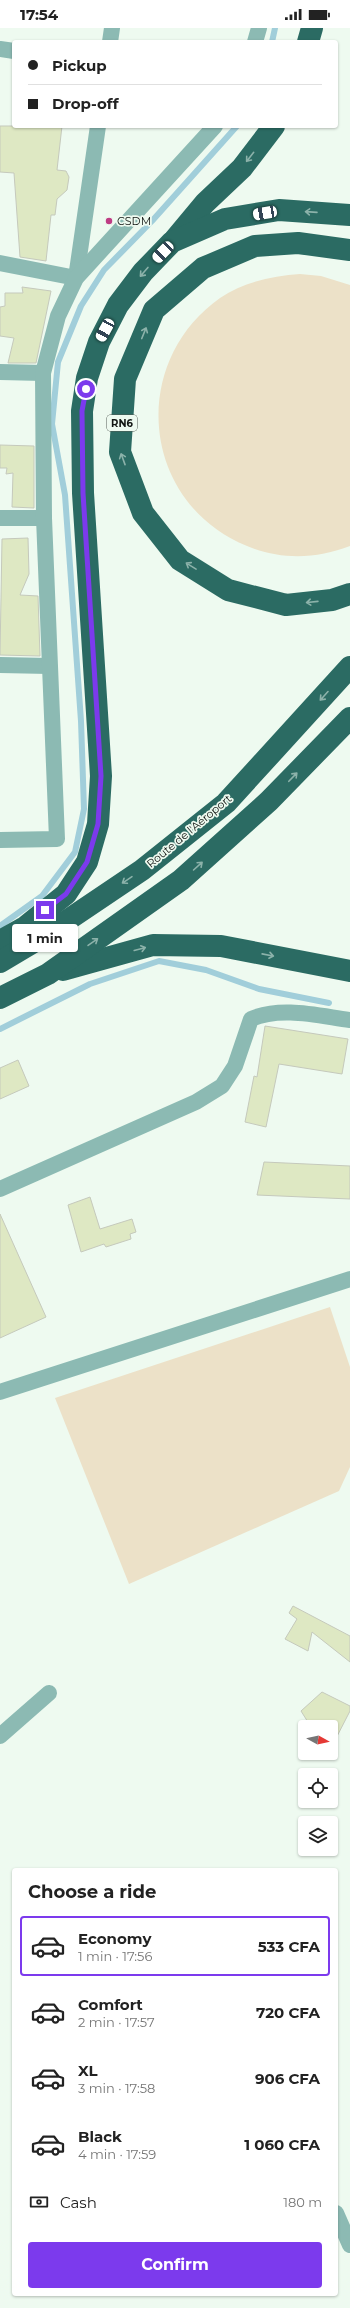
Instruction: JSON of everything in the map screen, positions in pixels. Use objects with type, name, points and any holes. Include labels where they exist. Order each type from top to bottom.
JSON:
[{"type":"highway","points":[[309,40],[312,28]]},
{"type":"highway","points":[[0,941],[25,927],[66,894],[87,862],[98,824],[101,776],[83,493],[82,411],[88,378],[99,342],[118,305],[143,272],[172,242],[205,202],[242,168],[272,128]]},
{"type":"highway","points":[[172,242],[226,219],[279,210],[350,215]]},
{"type":"highway","name":"RN6","points":[[350,250],[298,243],[256,246],[203,268],[154,310],[125,379],[120,452],[143,513],[180,560],[228,590],[286,605],[332,600],[350,594]]},
{"type":"highway","name":"Route de l'Aéroport","points":[[0,962],[47,934],[142,870],[226,802],[350,667]]},
{"type":"highway","points":[[0,998],[48,974],[182,880],[269,801],[350,718]]},
{"type":"highway","points":[[48,974],[153,946],[221,946],[350,971]]},
{"type":"street","points":[[110,40],[112,28]]},
{"type":"street","points":[[256,40],[259,28]]},
{"type":"street","points":[[0,49],[12,51]]},
{"type":"street","points":[[76,278],[98,128]]},
{"type":"street","points":[[0,840],[57,839],[44,518],[43,373],[58,316],[76,278],[213,128]]},
{"type":"street","points":[[0,263],[76,278]]},
{"type":"street","points":[[0,372],[43,373]]},
{"type":"street","points":[[0,518],[44,518]]},
{"type":"street","points":[[0,665],[49,666]]},
{"type":"street","points":[[0,1189],[196,1102],[222,1086],[235,1066],[251,1019],[263,1014],[293,1014],[350,1020]]},
{"type":"street","points":[[0,1392],[350,1279]]},
{"type":"street","points":[[0,1736],[49,1693]]},
{"type":"street","points":[[338,2218],[350,2245]]},
{"type":"shaded area","points":[[300,274],[321,276],[350,285],[350,546],[312,555],[285,556],[260,551],[247,546],[212,526],[185,498],[168,466],[159,430],[160,394],[170,358],[190,326],[220,298],[229,292],[258,281],[279,276]]},
{"type":"shaded area","points":[[330,1307],[350,1367],[350,1467],[339,1491],[129,1584],[55,1398]]},
{"type":"building","points":[[0,126],[12,126],[12,128],[62,128],[57,170],[66,171],[69,177],[67,190],[57,199],[55,215],[51,215],[46,261],[20,257],[14,173],[0,172]]},
{"type":"building","points":[[22,287],[51,291],[36,363],[8,363],[14,338],[0,336],[0,307],[5,306],[5,293],[23,293]]},
{"type":"building","points":[[0,445],[34,446],[34,508],[12,507],[13,473],[6,474],[7,468],[0,468]]},
{"type":"building","points":[[28,538],[29,574],[20,595],[38,596],[40,656],[0,655],[2,539]]},
{"type":"building","points":[[265,1026],[348,1039],[342,1074],[279,1064],[266,1127],[245,1122],[254,1076],[257,1077]]},
{"type":"building","points":[[18,1060],[29,1086],[0,1099],[0,1068]]},
{"type":"building","points":[[264,1162],[350,1166],[350,1199],[257,1195]]},
{"type":"building","points":[[90,1197],[100,1229],[132,1219],[136,1232],[130,1234],[131,1239],[106,1247],[104,1244],[81,1252],[68,1205]]},
{"type":"building","points":[[0,1214],[46,1317],[0,1338]]},
{"type":"building","points":[[293,1606],[350,1636],[350,1662],[312,1632],[308,1651],[285,1639],[297,1619],[289,1613]]},
{"type":"building","points":[[322,1692],[350,1706],[350,1711],[338,1734],[338,1720],[307,1720],[301,1711]]},
{"type":"waterway","points":[[272,40],[275,28]]},
{"type":"waterway","points":[[0,926],[42,896],[75,852],[84,809],[81,721],[65,495],[52,424],[58,362],[81,306],[104,270],[152,221],[235,128]]},
{"type":"waterway","points":[[0,1029],[90,984],[159,961],[206,970],[259,989],[329,1003]]},
{"type":"place","name":"CSDM","points":[[109,221]]},
{"type":"route","points":[[45,910],[66,894],[87,862],[98,824],[101,776],[83,493],[82,411],[86,389]]}]
